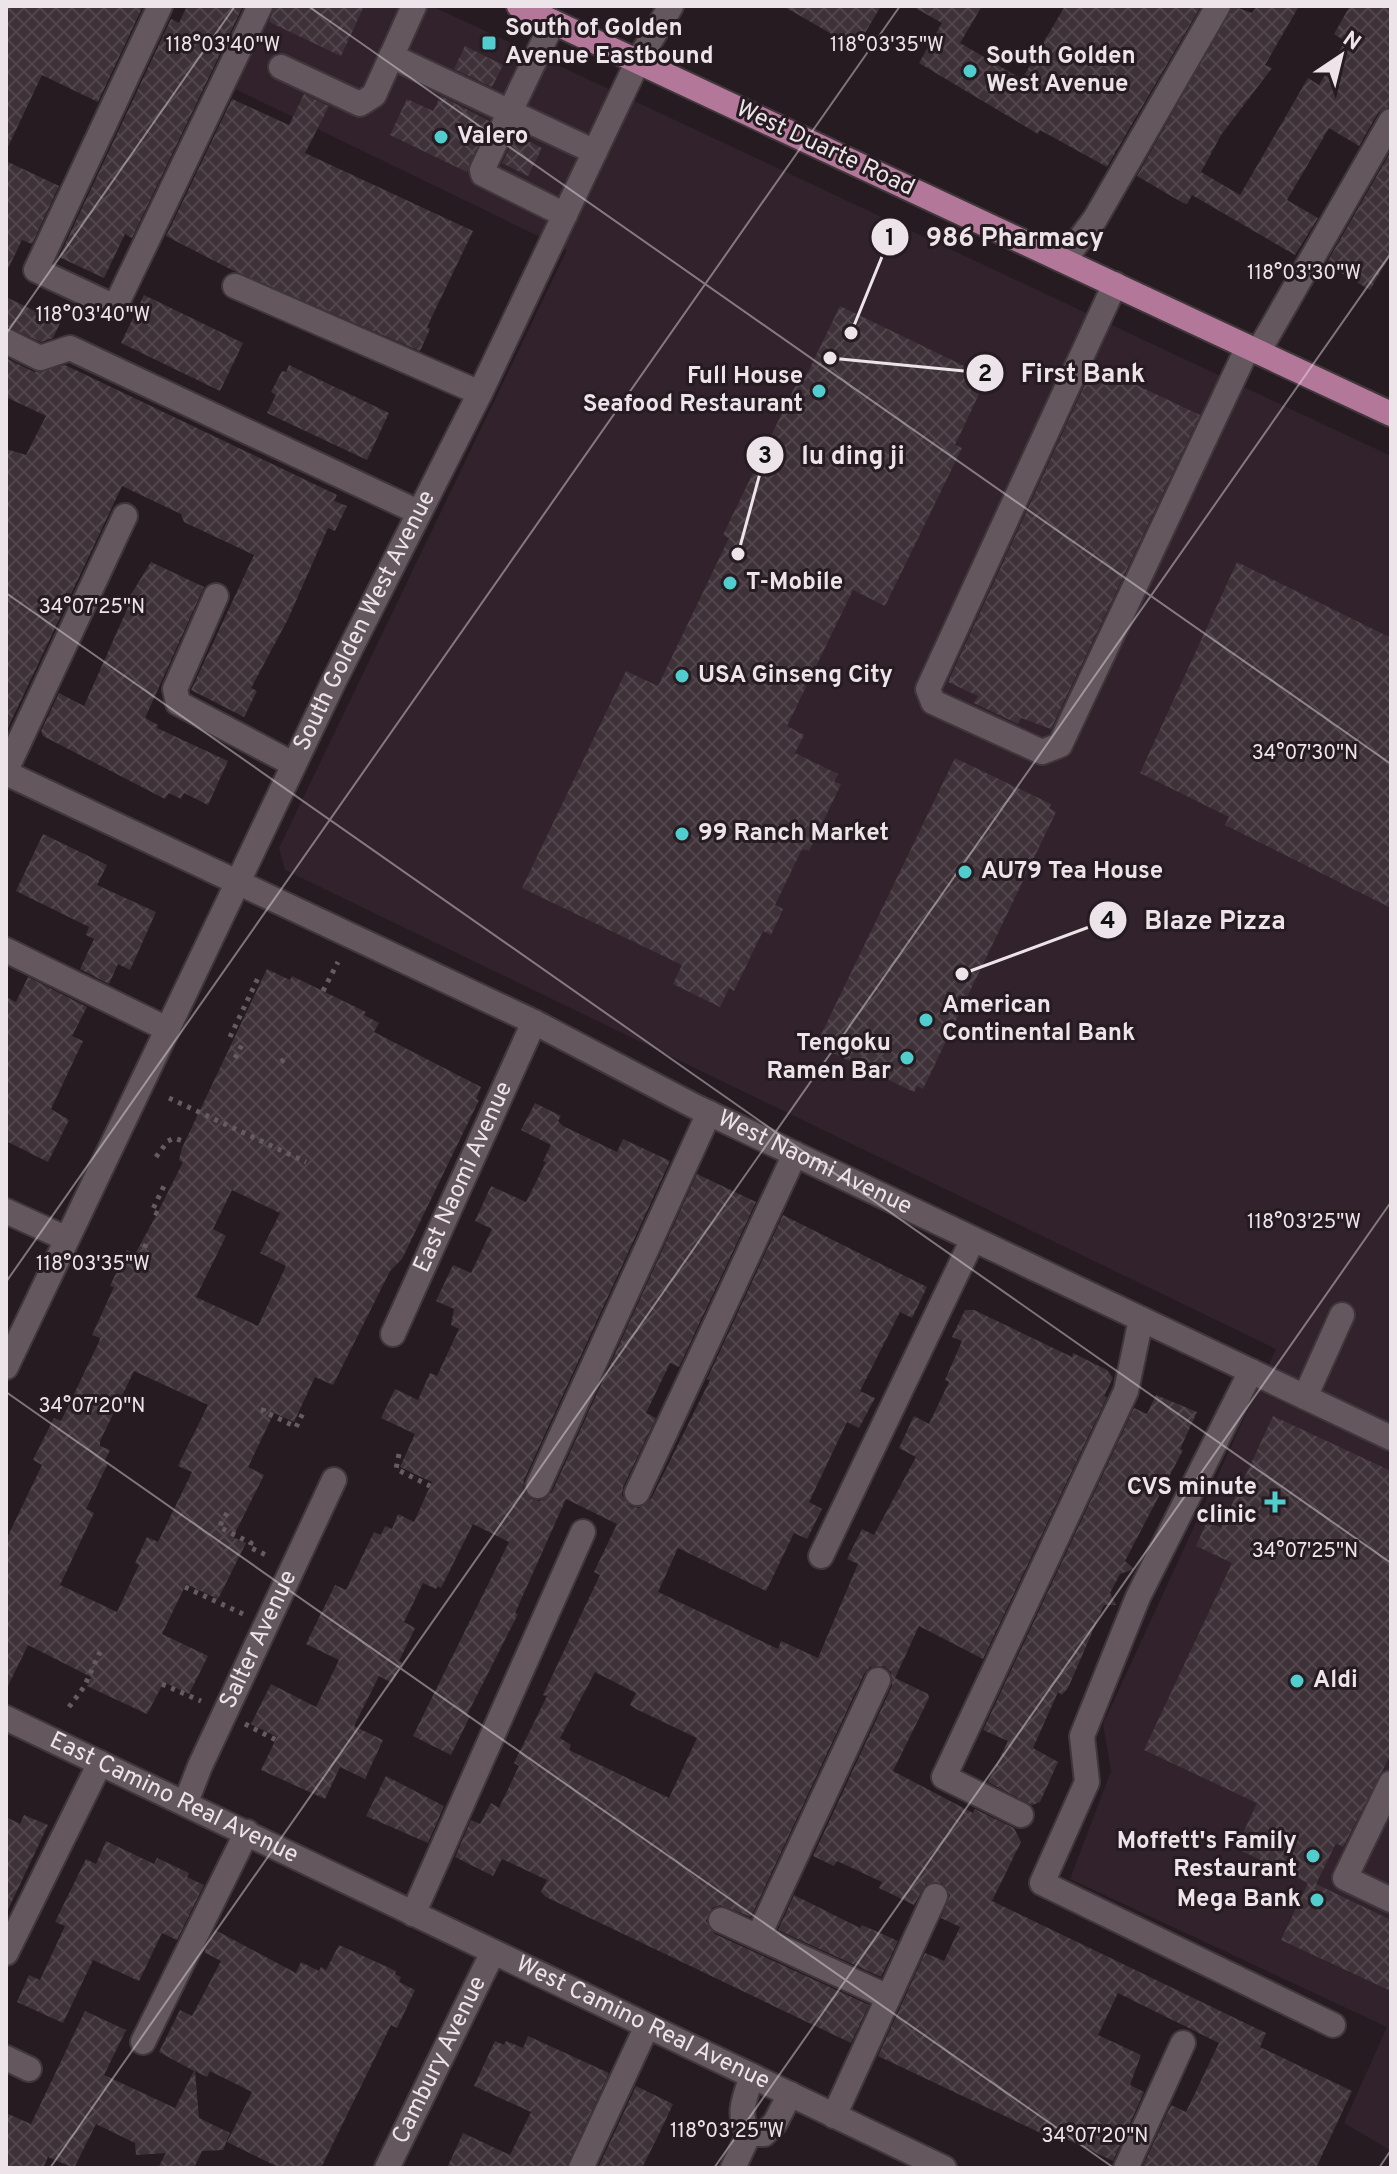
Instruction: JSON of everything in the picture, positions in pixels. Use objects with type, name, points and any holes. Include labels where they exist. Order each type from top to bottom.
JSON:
[{"type":"main road","name":"West Duarte Road","points":[[519,6],[1391,414]]},
{"type":"street","points":[[160,6],[36,270],[115,307],[260,6]]},
{"type":"street","points":[[281,67],[360,104],[374,95],[414,6]]},
{"type":"street","name":"South Golden West Avenue","points":[[6,1367],[240,883],[293,764],[480,393],[638,61],[671,6]]},
{"type":"street","points":[[1064,260],[1095,219],[1218,6]]},
{"type":"street","points":[[553,22],[482,170],[483,174],[565,215]]},
{"type":"street","points":[[391,56],[595,152]]},
{"type":"street","points":[[1115,284],[928,689],[933,702],[1042,752],[1060,745],[1253,349],[1391,121]]},
{"type":"street","points":[[235,286],[480,393]]},
{"type":"street","points":[[6,341],[40,358],[70,348],[418,512]]},
{"type":"street","points":[[125,516],[6,772],[240,883]]},
{"type":"street","points":[[216,596],[175,689],[178,703],[293,764]]},
{"type":"street","name":"West Naomi Avenue","points":[[240,883],[534,1022],[709,1113],[1391,1438]]},
{"type":"street","points":[[6,950],[167,1029]]},
{"type":"street","name":"East Naomi Avenue","points":[[393,1334],[534,1022]]},
{"type":"street","points":[[538,1486],[709,1113]]},
{"type":"street","points":[[637,1493],[795,1154]]},
{"type":"street","points":[[6,1211],[67,1239]]},
{"type":"street","points":[[821,1556],[973,1239]]},
{"type":"street","points":[[1305,1397],[1342,1315]]},
{"type":"street","points":[[1021,1815],[944,1777],[1126,1391],[1141,1319]]},
{"type":"street","points":[[1251,1371],[1138,1597],[1082,1736],[1087,1782],[1042,1883],[1333,2025]]},
{"type":"street","name":"Salter Avenue","points":[[186,1802],[334,1480]]},
{"type":"street","points":[[413,1914],[583,1532]]},
{"type":"street","points":[[758,1937],[878,1680]]},
{"type":"street","name":"East Camino Real Avenue","points":[[6,1718],[186,1802],[340,1879]]},
{"type":"street","points":[[6,1953],[100,1763]]},
{"type":"street","points":[[1391,1783],[1345,1878],[1391,1900]]},
{"type":"street","points":[[143,2042],[247,1832]]},
{"type":"street","name":"West Camino Real Avenue","points":[[340,1879],[944,2168]]},
{"type":"street","points":[[834,2116],[935,1896]]},
{"type":"street","points":[[721,1920],[888,1997]]},
{"type":"street","name":"Cambury Avenue","points":[[387,2168],[493,1952]]},
{"type":"street","points":[[581,2168],[647,2026]]},
{"type":"street","points":[[1126,2168],[1183,2043]]},
{"type":"street","points":[[6,2058],[29,2069]]},
{"type":"street","points":[[749,2134],[741,2123],[743,2103],[752,2076]]},
{"type":"street","points":[[749,2134],[764,2134],[775,2123],[790,2094]]},
{"type":"street","points":[[733,2168],[749,2134]]},
{"type":"path","points":[[323,991],[338,962]]},
{"type":"path","points":[[230,1037],[258,978]]},
{"type":"path","points":[[235,1058],[243,1043]]},
{"type":"path","points":[[281,1062],[289,1055]]},
{"type":"path","points":[[169,1098],[306,1162]]},
{"type":"path","points":[[156,1157],[168,1141],[174,1138],[183,1141]]},
{"type":"path","points":[[158,1214],[152,1211],[164,1186]]},
{"type":"path","points":[[141,1257],[146,1244]]},
{"type":"path","points":[[264,1408],[263,1411],[296,1427],[305,1409]]},
{"type":"path","points":[[399,1454],[396,1469],[430,1486]]},
{"type":"path","points":[[227,1513],[219,1528],[251,1543],[249,1547],[270,1557]]},
{"type":"path","points":[[185,1587],[243,1614]]},
{"type":"path","points":[[69,1707],[84,1687],[100,1652]]},
{"type":"path","points":[[162,1684],[201,1701]]},
{"type":"path","points":[[241,1722],[276,1740]]},
{"type":"shaded area","points":[[274,6],[432,6],[1391,456],[1391,2151],[1344,2123],[1387,2027],[1070,1879],[1111,1771],[1103,1724],[1276,1349],[285,870],[279,848],[567,250],[235,89]]},
{"type":"building","points":[[6,6],[143,6],[98,102],[42,75],[6,151]]},
{"type":"building","points":[[187,6],[243,6],[132,238],[125,234],[104,278],[59,257],[171,19],[179,23]]},
{"type":"building","points":[[275,6],[364,6],[341,56],[269,22]]},
{"type":"building","points":[[783,6],[881,6],[856,48]]},
{"type":"building","points":[[912,6],[982,6],[960,43],[1022,79],[1065,6],[1201,6],[1107,167],[1040,130],[1038,134],[919,63],[942,23]]},
{"type":"building","points":[[1233,6],[1252,13],[1257,6],[1299,6],[1265,65],[1272,68],[1221,135],[1201,172],[1240,195],[1308,78],[1319,85],[1345,41],[1334,34],[1350,6],[1391,6],[1391,106],[1378,113],[1359,146],[1329,128],[1287,200],[1318,218],[1295,255],[1192,195],[1187,204],[1183,203],[1137,176]]},
{"type":"building","points":[[465,46],[503,65],[492,87],[454,69]]},
{"type":"building","points":[[304,94],[329,106],[305,153],[473,231],[427,327],[430,329],[420,351],[234,271],[166,236],[232,99],[289,125]]},
{"type":"building","points":[[441,96],[489,121],[467,172],[390,135],[407,99],[433,111]]},
{"type":"building","points":[[516,135],[542,148],[528,176],[502,163]]},
{"type":"building","points":[[1391,151],[1391,254],[1370,290],[1326,264]]},
{"type":"building","points":[[6,161],[59,186],[32,244],[22,240],[6,273]]},
{"type":"building","points":[[144,295],[243,343],[220,391],[121,343]]},
{"type":"building","points":[[6,297],[60,323],[53,338],[41,342],[6,326]]},
{"type":"building","points":[[840,306],[987,377],[955,445],[962,448],[885,606],[853,590],[787,726],[804,735],[795,753],[838,774],[834,782],[841,784],[809,851],[802,849],[775,905],[783,909],[771,935],[763,931],[734,991],[729,988],[720,1007],[673,984],[682,965],[522,888],[626,671],[658,686],[729,538],[723,535],[800,376],[805,378]]},
{"type":"building","points":[[6,358],[34,372],[65,365],[337,495],[334,501],[347,506],[335,531],[328,528],[288,619],[251,688],[257,691],[244,717],[191,690],[254,555],[184,522],[181,514],[122,486],[6,732],[6,449],[26,455],[46,416],[6,397]]},
{"type":"building","points":[[289,365],[389,413],[367,460],[267,413],[276,395],[271,392],[282,371],[286,372]]},
{"type":"building","points":[[1094,365],[1200,415],[1051,729],[1021,718],[1018,724],[974,703],[978,696],[948,682]]},
{"type":"building","points":[[151,562],[204,587],[145,718],[158,725],[157,728],[228,761],[208,805],[184,793],[181,799],[169,793],[165,799],[43,736],[41,731],[59,693],[84,706],[132,598],[130,596]]},
{"type":"building","points":[[1237,562],[1391,638],[1391,908],[1225,825],[1229,817],[1140,773]]},
{"type":"building","points":[[955,758],[1051,804],[1049,808],[1056,812],[923,1089],[917,1086],[914,1092],[816,1045]]},
{"type":"building","points":[[43,834],[107,865],[97,885],[156,912],[130,970],[118,964],[109,984],[80,969],[94,939],[86,935],[89,927],[16,891]]},
{"type":"building","points":[[267,969],[290,980],[292,976],[366,1012],[364,1015],[379,1023],[374,1032],[481,1087],[476,1099],[479,1100],[402,1259],[390,1271],[333,1385],[315,1377],[294,1422],[274,1413],[248,1467],[264,1475],[233,1537],[246,1543],[218,1599],[186,1584],[162,1634],[208,1656],[189,1694],[164,1682],[147,1714],[87,1686],[91,1677],[28,1645],[6,1690],[6,1540],[42,1465],[33,1460],[54,1418],[61,1421],[99,1342],[100,1338],[92,1335],[114,1287],[110,1286],[127,1250],[135,1254],[157,1214],[183,1162],[179,1160]],"holes":[[[232,1190],[280,1213],[260,1253],[286,1266],[258,1326],[196,1297],[226,1236],[213,1229]],[[134,1371],[208,1405],[178,1466],[192,1472],[158,1542],[147,1537],[135,1563],[139,1565],[117,1612],[60,1585],[94,1513],[86,1509],[108,1463],[104,1462],[110,1450],[100,1446],[100,1441]]]},
{"type":"building","points":[[28,977],[87,1007],[72,1036],[83,1041],[51,1109],[69,1120],[48,1162],[6,1141],[6,997],[16,1002]]},
{"type":"building","points":[[535,1103],[561,1116],[558,1121],[563,1126],[617,1152],[623,1139],[670,1161],[524,1480],[523,1488],[531,1499],[540,1501],[552,1492],[697,1174],[756,1202],[679,1367],[670,1363],[646,1413],[656,1418],[623,1487],[622,1495],[630,1506],[639,1508],[651,1499],[710,1380],[707,1379],[783,1215],[927,1287],[912,1318],[900,1312],[860,1391],[875,1398],[859,1428],[847,1422],[809,1502],[822,1509],[807,1539],[794,1533],[766,1591],[678,1548],[658,1592],[778,1649],[781,1641],[818,1658],[858,1564],[847,1559],[862,1529],[874,1535],[916,1457],[899,1448],[914,1416],[929,1424],[949,1382],[945,1380],[962,1341],[952,1337],[965,1310],[974,1310],[1072,1357],[1073,1353],[1107,1370],[1113,1378],[1104,1396],[1107,1397],[983,1659],[919,1626],[895,1678],[928,1694],[929,1698],[893,1771],[973,1813],[975,1809],[1014,1828],[1021,1842],[992,1901],[1266,2033],[1260,2047],[1352,2091],[1316,2168],[1142,2168],[1171,2105],[1186,2112],[1219,2043],[1118,1993],[1098,2035],[1141,2055],[1130,2085],[1144,2092],[1113,2161],[1052,2132],[1049,2137],[878,2056],[925,1953],[944,1961],[960,1927],[941,1918],[950,1895],[942,1883],[926,1884],[914,1905],[879,1888],[882,1882],[837,1861],[834,1866],[813,1856],[892,1686],[891,1672],[884,1666],[870,1667],[864,1674],[751,1917],[720,1905],[712,1908],[706,1921],[715,1934],[869,2005],[851,2043],[546,1897],[541,1892],[547,1880],[502,1859],[493,1876],[455,1857],[471,1820],[480,1824],[491,1803],[499,1808],[519,1766],[514,1763],[547,1696],[543,1695],[600,1575],[594,1572],[617,1524],[566,1499],[515,1613],[518,1614],[467,1715],[470,1716],[451,1755],[413,1736],[509,1542],[473,1524],[441,1588],[423,1583],[404,1622],[415,1628],[399,1661],[402,1663],[392,1683],[379,1676],[354,1726],[383,1740],[365,1779],[340,1767],[325,1799],[261,1770],[277,1737],[251,1724],[271,1684],[316,1707],[339,1660],[306,1644],[335,1585],[346,1590],[374,1532],[381,1535],[385,1526],[392,1529],[398,1514],[414,1522],[432,1482],[400,1467],[415,1434],[381,1418],[395,1389],[418,1400],[430,1373],[437,1376],[459,1329],[451,1325],[454,1309],[436,1301],[453,1265],[471,1273],[492,1229],[475,1221],[491,1186],[526,1202],[546,1162],[543,1161],[551,1145],[521,1130]],"holes":[[[595,1672],[636,1693],[630,1705],[697,1738],[669,1798],[569,1750],[571,1745],[560,1738]]]},
{"type":"building","points":[[1156,1395],[1197,1412],[1180,1449],[1183,1450],[1125,1561],[1134,1569],[1120,1574],[1110,1593],[1116,1605],[1104,1605],[1068,1688],[1062,1695],[1058,1692],[1033,1748],[1058,1762],[1040,1802],[1032,1805],[988,1782],[1008,1741],[983,1730],[1134,1408],[1147,1414]]},
{"type":"building","points":[[1273,1416],[1391,1471],[1391,1754],[1343,1847],[1336,1843],[1316,1884],[1391,1920],[1391,1991],[1281,1940],[1308,1883],[1236,1848],[1257,1803],[1144,1750],[1232,1563],[1196,1546],[1207,1521],[1221,1528]]},
{"type":"building","points":[[386,1776],[444,1806],[428,1843],[366,1816]]},
{"type":"building","points":[[24,1815],[48,1825],[6,1914],[6,1817],[20,1824]]},
{"type":"building","points":[[106,1841],[154,1864],[157,1858],[189,1873],[187,1877],[204,1885],[177,1940],[162,1933],[139,1981],[93,1960],[63,2023],[17,2002],[29,1975],[40,1980],[65,1926],[55,1922],[86,1859],[96,1864]]},
{"type":"building","points":[[794,1895],[860,1928],[862,1925],[898,1941],[881,1977],[778,1930]]},
{"type":"building","points":[[215,1930],[296,1973],[301,1962],[319,1971],[321,1967],[326,1970],[339,1945],[396,1971],[395,1974],[401,1977],[399,1982],[415,1990],[397,2028],[391,2025],[321,2168],[280,2168],[227,2142],[252,2092],[210,2071],[207,2077],[195,2071],[199,2118],[230,2133],[223,2150],[202,2151],[194,2168],[158,2168],[166,2153],[136,2155],[135,2143],[96,2124],[74,2168],[48,2157],[43,2168],[6,2168],[6,2113],[31,2124],[85,2011],[126,2030],[104,2075],[175,2108],[194,2071],[159,2052],[180,2010],[192,2016],[221,1961],[204,1952]]},
{"type":"building","points":[[528,2036],[609,2073],[566,2168],[447,2168],[463,2133],[510,2155],[531,2112],[474,2086],[495,2041],[504,2045],[506,2041],[523,2048]]},
{"type":"building","points":[[636,2086],[673,2104],[642,2168],[598,2168]]},
{"type":"place","name":"South of Golden Avenue Eastbound","points":[[489,43]]},
{"type":"place","name":"South Golden West Avenue","points":[[970,71]]},
{"type":"place","name":"Valero","points":[[441,137]]},
{"type":"place","name":"986 Pharmacy","points":[[851,333]]},
{"type":"place","name":"First Bank","points":[[830,358]]},
{"type":"place","name":"Full House Seafood Restaurant","points":[[819,391]]},
{"type":"place","name":"lu ding ji","points":[[738,554]]},
{"type":"place","name":"T-Mobile","points":[[730,583]]},
{"type":"place","name":"USA Ginseng City","points":[[682,676]]},
{"type":"place","name":"99 Ranch Market","points":[[682,834]]},
{"type":"place","name":"AU79 Tea House","points":[[965,872]]},
{"type":"place","name":"Blaze Pizza","points":[[962,974]]},
{"type":"place","name":"American Continental Bank","points":[[926,1020]]},
{"type":"place","name":"Tengoku Ramen Bar","points":[[907,1058]]},
{"type":"place","name":"CVS minute clinic","points":[[1275,1502]]},
{"type":"place","name":"Aldi","points":[[1297,1681]]},
{"type":"place","name":"Moffett's Family Restaurant","points":[[1313,1856]]},
{"type":"place","name":"Mega Bank","points":[[1317,1900]]}]
